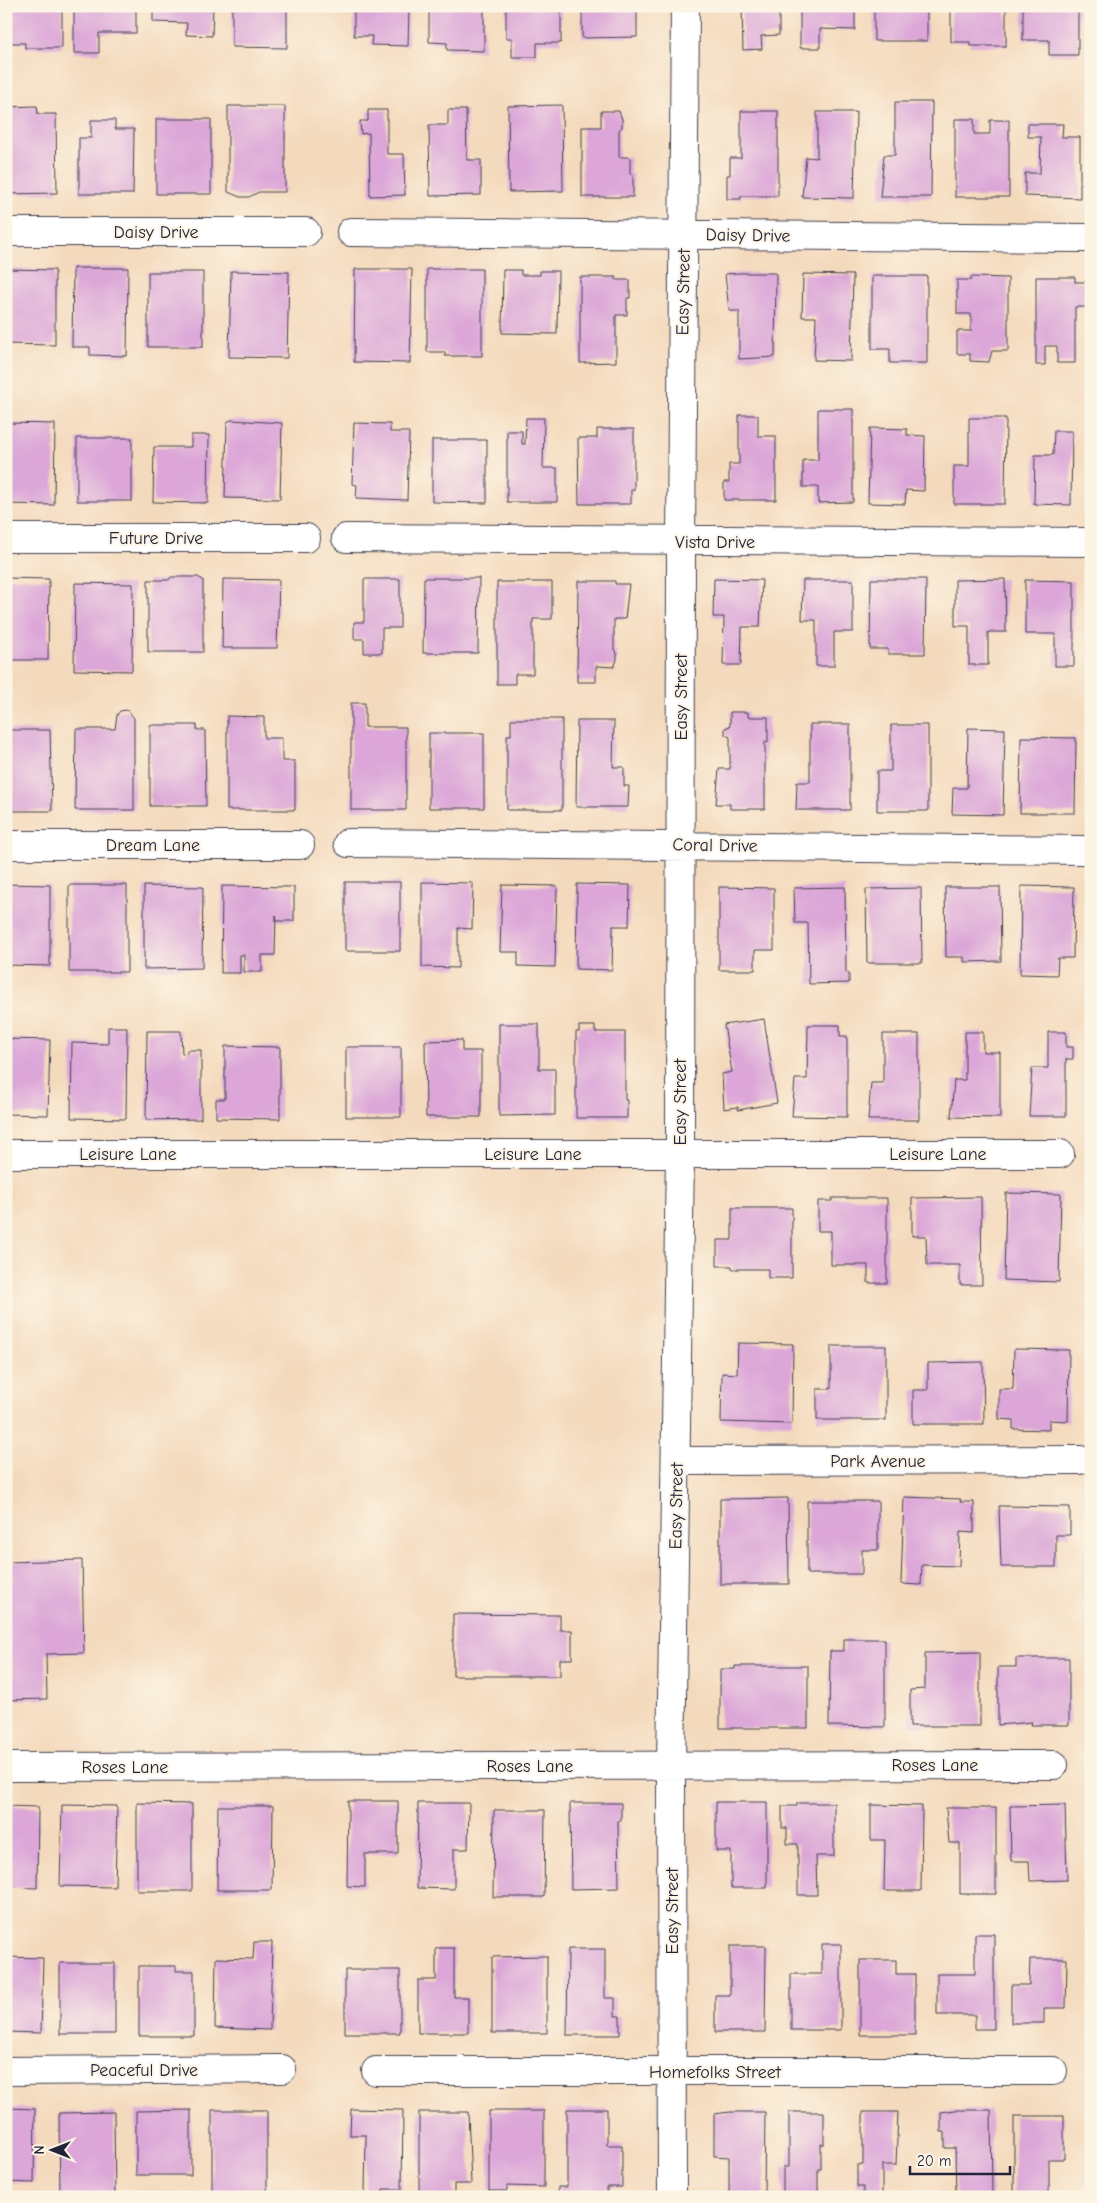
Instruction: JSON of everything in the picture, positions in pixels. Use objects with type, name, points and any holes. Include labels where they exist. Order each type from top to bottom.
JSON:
[{"type":"street","name":"Easy Street","points":[[672,2197],[671,1766],[680,1155],[681,542],[685,6]]},
{"type":"street","name":"Daisy Drive","points":[[6,232],[306,232]]},
{"type":"street","name":"Daisy Drive","points":[[352,232],[1085,238]]},
{"type":"street","name":"Future Drive","points":[[6,538],[306,538]]},
{"type":"street","name":"Vista Drive","points":[[346,538],[681,542],[1083,542]]},
{"type":"street","name":"Coral Drive","points":[[348,843],[680,844],[1083,850]]},
{"type":"street","name":"Dream Lane","points":[[6,845],[300,845]]},
{"type":"street","name":"Leisure Lane","points":[[6,1154],[1060,1154]]},
{"type":"street","name":"Park Avenue","points":[[676,1461],[1080,1460]]},
{"type":"street","name":"Roses Lane","points":[[6,1767],[1054,1765]]},
{"type":"street","name":"Peaceful Drive","points":[[6,2070],[282,2069]]},
{"type":"street","name":"Homefolks Street","points":[[376,2071],[1053,2071]]},
{"type":"building","points":[[6,6],[62,6],[62,48],[25,48],[25,43],[6,43]]},
{"type":"building","points":[[74,6],[136,6],[136,33],[99,33],[99,53],[74,53]]},
{"type":"building","points":[[153,6],[213,6],[212,36],[186,35],[187,23],[153,22]]},
{"type":"building","points":[[232,6],[287,6],[287,48],[232,47]]},
{"type":"building","points":[[354,6],[409,6],[408,46],[371,45],[372,36],[354,36]]},
{"type":"building","points":[[429,6],[484,6],[484,51],[447,50],[447,43],[429,42]]},
{"type":"building","points":[[506,6],[561,6],[561,43],[537,43],[537,57],[512,57],[512,38],[506,38]]},
{"type":"building","points":[[582,6],[637,6],[637,37],[582,38]]},
{"type":"building","points":[[742,6],[779,6],[779,35],[761,36],[762,49],[743,50]]},
{"type":"building","points":[[800,6],[855,6],[855,30],[820,29],[820,48],[800,48]]},
{"type":"building","points":[[874,6],[927,6],[927,41],[874,41]]},
{"type":"building","points":[[951,6],[1006,6],[1006,46],[970,46],[970,42],[951,42]]},
{"type":"building","points":[[1023,6],[1078,6],[1078,55],[1049,55],[1049,40],[1023,40]]},
{"type":"building","points":[[895,102],[932,102],[931,197],[880,197],[884,155],[895,155]]},
{"type":"building","points":[[562,105],[563,191],[509,192],[508,106]]},
{"type":"building","points":[[37,106],[38,114],[56,114],[57,193],[6,194],[6,107]]},
{"type":"building","points":[[228,106],[285,106],[285,192],[259,192],[249,197],[240,197],[228,192]]},
{"type":"building","points":[[368,110],[387,110],[387,154],[404,154],[405,195],[370,196],[369,133],[361,134],[360,121],[368,121]]},
{"type":"building","points":[[448,110],[466,110],[467,160],[481,160],[481,195],[430,196],[429,125],[448,125]]},
{"type":"building","points":[[601,111],[619,111],[622,119],[622,127],[619,130],[619,157],[630,157],[630,174],[633,174],[633,197],[582,197],[582,127],[601,127]]},
{"type":"building","points":[[741,111],[778,111],[778,196],[741,196],[741,199],[727,199],[727,175],[730,175],[730,158],[741,158]]},
{"type":"building","points":[[817,112],[856,112],[854,198],[802,197],[806,157],[817,158]]},
{"type":"building","points":[[156,119],[211,119],[211,194],[156,194]]},
{"type":"building","points":[[955,119],[974,119],[974,134],[990,134],[990,120],[1009,120],[1009,197],[955,197]]},
{"type":"building","points":[[91,120],[115,120],[115,129],[134,129],[133,194],[79,194],[79,138],[91,138]]},
{"type":"building","points":[[1028,124],[1063,124],[1062,137],[1080,137],[1080,198],[1025,196],[1025,173],[1040,173],[1041,137],[1028,137]]},
{"type":"building","points":[[73,268],[128,268],[127,356],[90,355],[90,347],[72,347]]},
{"type":"building","points":[[6,269],[55,270],[55,345],[6,344]]},
{"type":"building","points":[[355,269],[412,269],[410,363],[354,362]]},
{"type":"building","points":[[427,269],[482,269],[482,356],[445,356],[445,352],[427,352]]},
{"type":"building","points":[[503,270],[521,270],[521,275],[540,275],[540,271],[558,271],[557,334],[502,333]]},
{"type":"building","points":[[231,271],[289,272],[287,358],[229,357]]},
{"type":"building","points":[[148,272],[203,272],[203,347],[148,347]]},
{"type":"building","points":[[776,273],[775,357],[739,359],[739,311],[729,311],[725,274]]},
{"type":"building","points":[[803,274],[853,275],[851,361],[814,360],[816,317],[802,317]]},
{"type":"building","points":[[872,276],[927,276],[927,363],[890,363],[890,349],[872,349]]},
{"type":"building","points":[[580,277],[616,277],[616,280],[630,280],[630,298],[627,298],[627,315],[616,315],[616,362],[580,363]]},
{"type":"building","points":[[971,277],[1008,278],[1008,351],[992,351],[989,362],[970,361],[970,354],[957,354],[957,331],[971,331],[971,314],[957,314],[957,280],[971,280]]},
{"type":"building","points":[[1036,277],[1075,277],[1075,282],[1087,282],[1087,307],[1075,307],[1075,363],[1057,363],[1057,346],[1045,346],[1045,365],[1036,365]]},
{"type":"building","points":[[818,409],[853,409],[853,502],[818,503],[818,487],[803,487],[803,460],[818,460]]},
{"type":"building","points":[[739,415],[758,415],[758,436],[776,436],[776,500],[724,500],[724,482],[729,482],[729,464],[739,464]]},
{"type":"building","points":[[526,418],[544,418],[543,468],[557,468],[557,502],[507,502],[507,431],[522,431],[522,444],[525,444]]},
{"type":"building","points":[[969,418],[1006,418],[1005,504],[954,504],[954,466],[969,466]]},
{"type":"building","points":[[231,420],[282,423],[280,499],[225,498],[227,422]]},
{"type":"building","points":[[6,423],[55,424],[54,505],[6,504]]},
{"type":"building","points":[[354,423],[390,424],[390,432],[409,432],[407,500],[356,498],[357,485],[352,484]]},
{"type":"building","points":[[870,428],[907,429],[907,435],[925,436],[924,491],[906,490],[905,504],[868,503]]},
{"type":"building","points":[[597,429],[634,429],[634,490],[631,490],[631,504],[579,504],[578,438],[597,438]]},
{"type":"building","points":[[1054,431],[1072,431],[1071,505],[1034,504],[1035,455],[1053,455]]},
{"type":"building","points":[[191,435],[209,435],[208,503],[153,502],[154,447],[191,447]]},
{"type":"building","points":[[77,438],[132,438],[132,501],[77,501]]},
{"type":"building","points":[[432,440],[487,440],[487,503],[432,502]]},
{"type":"building","points":[[171,577],[198,577],[203,580],[203,652],[148,652],[148,580],[169,580]]},
{"type":"building","points":[[6,578],[49,579],[48,660],[6,660]]},
{"type":"building","points":[[424,578],[479,578],[478,653],[423,653]]},
{"type":"building","points":[[223,579],[279,580],[277,648],[222,648]]},
{"type":"building","points":[[364,579],[400,579],[400,628],[382,628],[382,653],[364,653],[364,639],[354,639],[354,622],[364,622]]},
{"type":"building","points":[[714,579],[762,580],[760,627],[742,627],[741,665],[723,665],[724,617],[713,617]]},
{"type":"building","points":[[871,579],[926,579],[925,654],[888,654],[888,649],[870,649]]},
{"type":"building","points":[[1005,579],[1006,632],[988,632],[988,665],[969,665],[969,626],[955,626],[955,580]]},
{"type":"building","points":[[803,580],[853,580],[853,632],[834,632],[834,666],[816,666],[816,620],[802,620]]},
{"type":"building","points":[[1025,580],[1074,581],[1074,666],[1055,666],[1055,634],[1025,634]]},
{"type":"building","points":[[578,581],[615,581],[615,584],[629,584],[625,619],[614,619],[614,650],[617,653],[617,660],[614,667],[596,666],[596,682],[577,682]]},
{"type":"building","points":[[497,582],[552,582],[552,619],[533,619],[533,674],[515,674],[515,684],[497,684]]},
{"type":"building","points":[[75,583],[133,584],[132,671],[74,670]]},
{"type":"building","points":[[351,703],[365,703],[365,727],[406,727],[406,810],[351,810]]},
{"type":"building","points":[[127,710],[134,718],[134,810],[75,810],[76,729],[115,729],[117,715],[120,711]]},
{"type":"building","points":[[730,712],[748,712],[748,717],[768,717],[768,742],[765,741],[765,809],[730,809],[730,804],[716,804],[719,769],[730,769],[730,737],[725,735],[725,728],[730,726]]},
{"type":"building","points":[[227,716],[264,717],[264,738],[282,738],[282,761],[295,761],[295,810],[227,810]]},
{"type":"building","points":[[511,719],[562,719],[562,810],[507,810],[507,735],[511,735]]},
{"type":"building","points":[[577,721],[614,721],[613,767],[624,767],[624,786],[629,786],[628,807],[576,807]]},
{"type":"building","points":[[810,724],[850,724],[850,810],[796,810],[797,782],[810,782]]},
{"type":"building","points":[[150,725],[197,725],[197,730],[205,730],[206,806],[150,806]]},
{"type":"building","points":[[891,725],[928,725],[928,811],[877,811],[877,771],[891,771]]},
{"type":"building","points":[[968,728],[1005,729],[1003,815],[952,814],[953,788],[967,788]]},
{"type":"building","points":[[6,730],[50,730],[52,811],[6,811]]},
{"type":"building","points":[[429,733],[484,733],[484,808],[429,808]]},
{"type":"building","points":[[1021,737],[1076,738],[1075,813],[1020,813]]},
{"type":"building","points":[[345,882],[400,882],[400,951],[345,951]]},
{"type":"building","points":[[422,882],[473,883],[472,929],[458,928],[458,968],[422,967]]},
{"type":"building","points":[[6,884],[50,885],[50,966],[6,965]]},
{"type":"building","points":[[577,884],[630,885],[629,926],[613,926],[612,970],[576,969]]},
{"type":"building","points":[[69,885],[127,885],[127,972],[69,972]]},
{"type":"building","points":[[502,885],[557,886],[555,967],[518,966],[518,952],[500,952]]},
{"type":"building","points":[[144,886],[203,887],[202,968],[144,969]]},
{"type":"building","points":[[222,886],[294,887],[294,921],[277,921],[276,915],[275,955],[262,955],[262,972],[244,972],[244,955],[240,955],[240,973],[221,973]]},
{"type":"building","points":[[1021,886],[1074,887],[1073,958],[1058,958],[1057,975],[1020,974]]},
{"type":"building","points":[[719,887],[774,888],[774,950],[755,950],[755,970],[719,970]]},
{"type":"building","points":[[845,887],[846,973],[849,973],[849,983],[809,984],[808,923],[795,923],[794,888]]},
{"type":"building","points":[[945,887],[1000,887],[1001,961],[964,962],[964,957],[946,957]]},
{"type":"building","points":[[921,888],[922,963],[867,963],[866,889]]},
{"type":"building","points":[[764,1019],[777,1103],[738,1110],[738,1107],[724,1109],[722,1074],[732,1072],[724,1025]]},
{"type":"building","points":[[499,1024],[539,1024],[539,1069],[555,1069],[555,1115],[499,1116]]},
{"type":"building","points":[[808,1025],[840,1025],[840,1036],[847,1036],[847,1117],[792,1116],[795,1079],[807,1079]]},
{"type":"building","points":[[579,1026],[595,1026],[595,1032],[625,1032],[625,1100],[627,1100],[627,1118],[576,1118],[576,1032],[579,1032]]},
{"type":"building","points":[[108,1027],[127,1027],[126,1119],[71,1118],[72,1043],[108,1044]]},
{"type":"building","points":[[147,1031],[181,1031],[182,1054],[187,1053],[187,1050],[201,1050],[201,1119],[146,1120]]},
{"type":"building","points":[[965,1032],[983,1032],[983,1052],[1000,1052],[1000,1118],[951,1117],[954,1080],[965,1080]]},
{"type":"building","points":[[1048,1032],[1066,1032],[1066,1047],[1073,1047],[1073,1059],[1066,1059],[1066,1116],[1029,1116],[1032,1068],[1048,1068]]},
{"type":"building","points":[[883,1034],[919,1034],[919,1120],[868,1120],[871,1083],[883,1083]]},
{"type":"building","points":[[6,1039],[50,1040],[48,1115],[6,1114]]},
{"type":"building","points":[[462,1040],[462,1051],[481,1051],[481,1117],[426,1117],[425,1041]]},
{"type":"building","points":[[225,1046],[280,1047],[280,1119],[216,1118],[216,1099],[225,1099]]},
{"type":"building","points":[[346,1047],[401,1047],[401,1117],[346,1117]]},
{"type":"building","points":[[1006,1193],[1061,1194],[1059,1282],[1004,1280]]},
{"type":"building","points":[[981,1197],[982,1285],[960,1285],[960,1265],[927,1265],[926,1236],[912,1236],[912,1198]]},
{"type":"building","points":[[832,1198],[887,1198],[887,1283],[868,1283],[868,1265],[831,1265],[831,1231],[818,1231],[818,1201],[832,1201]]},
{"type":"building","points":[[732,1208],[792,1208],[792,1278],[768,1278],[768,1269],[732,1269],[732,1266],[717,1266],[717,1240],[732,1240]]},
{"type":"building","points":[[738,1343],[793,1344],[792,1424],[721,1422],[722,1373],[737,1374]]},
{"type":"building","points":[[831,1346],[886,1346],[886,1420],[817,1420],[817,1389],[831,1389]]},
{"type":"building","points":[[1014,1349],[1069,1350],[1068,1421],[1049,1420],[1049,1430],[1013,1429],[1013,1420],[999,1419],[999,1389],[1013,1389]]},
{"type":"building","points":[[983,1362],[984,1424],[913,1424],[913,1390],[928,1390],[928,1363]]},
{"type":"building","points":[[904,1497],[961,1499],[960,1502],[974,1502],[974,1533],[960,1532],[959,1566],[922,1565],[921,1585],[901,1584]]},
{"type":"building","points":[[788,1498],[789,1584],[720,1584],[720,1499]]},
{"type":"building","points":[[807,1501],[878,1501],[878,1550],[862,1550],[862,1574],[807,1574]]},
{"type":"building","points":[[999,1506],[1070,1507],[1070,1535],[1056,1535],[1056,1567],[1001,1567]]},
{"type":"building","points":[[82,1560],[84,1653],[46,1654],[47,1699],[6,1700],[6,1562]]},
{"type":"building","points":[[453,1614],[560,1615],[560,1630],[572,1630],[572,1659],[560,1659],[560,1676],[453,1676]]},
{"type":"building","points":[[844,1639],[885,1639],[885,1727],[829,1726],[830,1651],[844,1651]]},
{"type":"building","points":[[980,1652],[980,1726],[910,1726],[910,1690],[925,1689],[925,1653]]},
{"type":"building","points":[[1016,1658],[1069,1658],[1069,1725],[1031,1725],[1032,1722],[998,1725],[998,1667],[1016,1667]]},
{"type":"building","points":[[735,1666],[808,1666],[808,1728],[720,1728],[720,1669],[735,1669]]},
{"type":"building","points":[[348,1801],[398,1801],[398,1854],[365,1854],[365,1887],[347,1886]]},
{"type":"building","points":[[716,1802],[767,1802],[767,1888],[731,1888],[731,1851],[716,1851]]},
{"type":"building","points":[[137,1803],[192,1804],[192,1891],[137,1891]]},
{"type":"building","points":[[418,1803],[469,1803],[468,1849],[454,1849],[454,1889],[417,1888]]},
{"type":"building","points":[[570,1803],[621,1803],[621,1821],[618,1821],[619,1888],[571,1889]]},
{"type":"building","points":[[797,1803],[834,1803],[834,1856],[816,1856],[817,1895],[798,1895],[798,1844],[787,1844],[787,1828],[782,1828],[782,1806],[797,1806]]},
{"type":"building","points":[[62,1805],[117,1806],[115,1887],[60,1886]]},
{"type":"building","points":[[871,1805],[922,1806],[921,1891],[884,1891],[885,1840],[871,1840]]},
{"type":"building","points":[[1065,1805],[1067,1880],[1030,1881],[1029,1861],[1011,1861],[1010,1806]]},
{"type":"building","points":[[6,1806],[38,1807],[37,1888],[6,1887]]},
{"type":"building","points":[[218,1806],[273,1806],[272,1890],[217,1890]]},
{"type":"building","points":[[946,1808],[996,1808],[996,1894],[960,1894],[960,1843],[949,1843]]},
{"type":"building","points":[[494,1810],[545,1810],[544,1897],[493,1897]]},
{"type":"building","points":[[975,1934],[994,1934],[994,2029],[975,2029],[975,2015],[937,2015],[937,1974],[975,1974]]},
{"type":"building","points":[[254,1942],[272,1942],[270,2030],[215,2028],[216,1958],[253,1959]]},
{"type":"building","points":[[822,1944],[841,1944],[841,2030],[791,2030],[791,1974],[822,1974]]},
{"type":"building","points":[[730,1946],[766,1946],[765,2032],[715,2032],[715,1995],[730,1995]]},
{"type":"building","points":[[436,1948],[454,1948],[454,1997],[468,1997],[468,2033],[418,2033],[418,1980],[436,1980]]},
{"type":"building","points":[[568,1949],[605,1949],[605,1998],[615,1998],[615,2016],[620,2016],[620,2035],[567,2035]]},
{"type":"building","points":[[547,1956],[547,2033],[492,2033],[492,1957]]},
{"type":"building","points":[[6,1957],[43,1958],[41,2033],[6,2032]]},
{"type":"building","points":[[1030,1959],[1067,1959],[1066,2008],[1044,2008],[1044,2023],[1011,2023],[1011,1985],[1029,1985]]},
{"type":"building","points":[[860,1960],[896,1960],[896,1974],[915,1974],[915,2035],[860,2035]]},
{"type":"building","points":[[60,1963],[115,1963],[115,2034],[60,2034]]},
{"type":"building","points":[[139,1966],[176,1966],[176,1971],[194,1971],[194,2036],[139,2036]]},
{"type":"building","points":[[345,1970],[400,1970],[400,2033],[345,2033]]},
{"type":"building","points":[[6,2108],[35,2109],[34,2183],[6,2182]]},
{"type":"building","points":[[351,2109],[403,2110],[402,2189],[383,2189],[383,2195],[365,2195],[366,2135],[350,2135]]},
{"type":"building","points":[[567,2109],[607,2109],[607,2145],[622,2145],[622,2187],[607,2187],[607,2197],[558,2197],[558,2187],[567,2187]]},
{"type":"building","points":[[191,2110],[191,2175],[136,2175],[136,2111]]},
{"type":"building","points":[[212,2110],[267,2110],[267,2194],[231,2194],[231,2197],[216,2197],[216,2194],[212,2194]]},
{"type":"building","points":[[991,2110],[992,2197],[956,2196],[955,2148],[945,2148],[945,2132],[941,2132],[941,2112]]},
{"type":"building","points":[[489,2111],[544,2111],[544,2187],[507,2186],[507,2191],[489,2191]]},
{"type":"building","points":[[114,2112],[115,2195],[60,2196],[59,2113]]},
{"type":"building","points":[[419,2112],[468,2112],[471,2184],[454,2184],[454,2197],[419,2197]]},
{"type":"building","points":[[765,2112],[764,2197],[729,2197],[729,2157],[714,2156],[714,2114]]},
{"type":"building","points":[[789,2112],[824,2112],[824,2144],[821,2144],[821,2169],[818,2169],[818,2197],[783,2197],[783,2167],[789,2167]]},
{"type":"building","points":[[863,2112],[898,2112],[896,2165],[882,2165],[882,2197],[863,2197],[863,2187],[857,2187],[857,2165],[863,2165]]},
{"type":"building","points":[[1014,2116],[1064,2116],[1064,2159],[1049,2159],[1049,2197],[1014,2197]]}]
